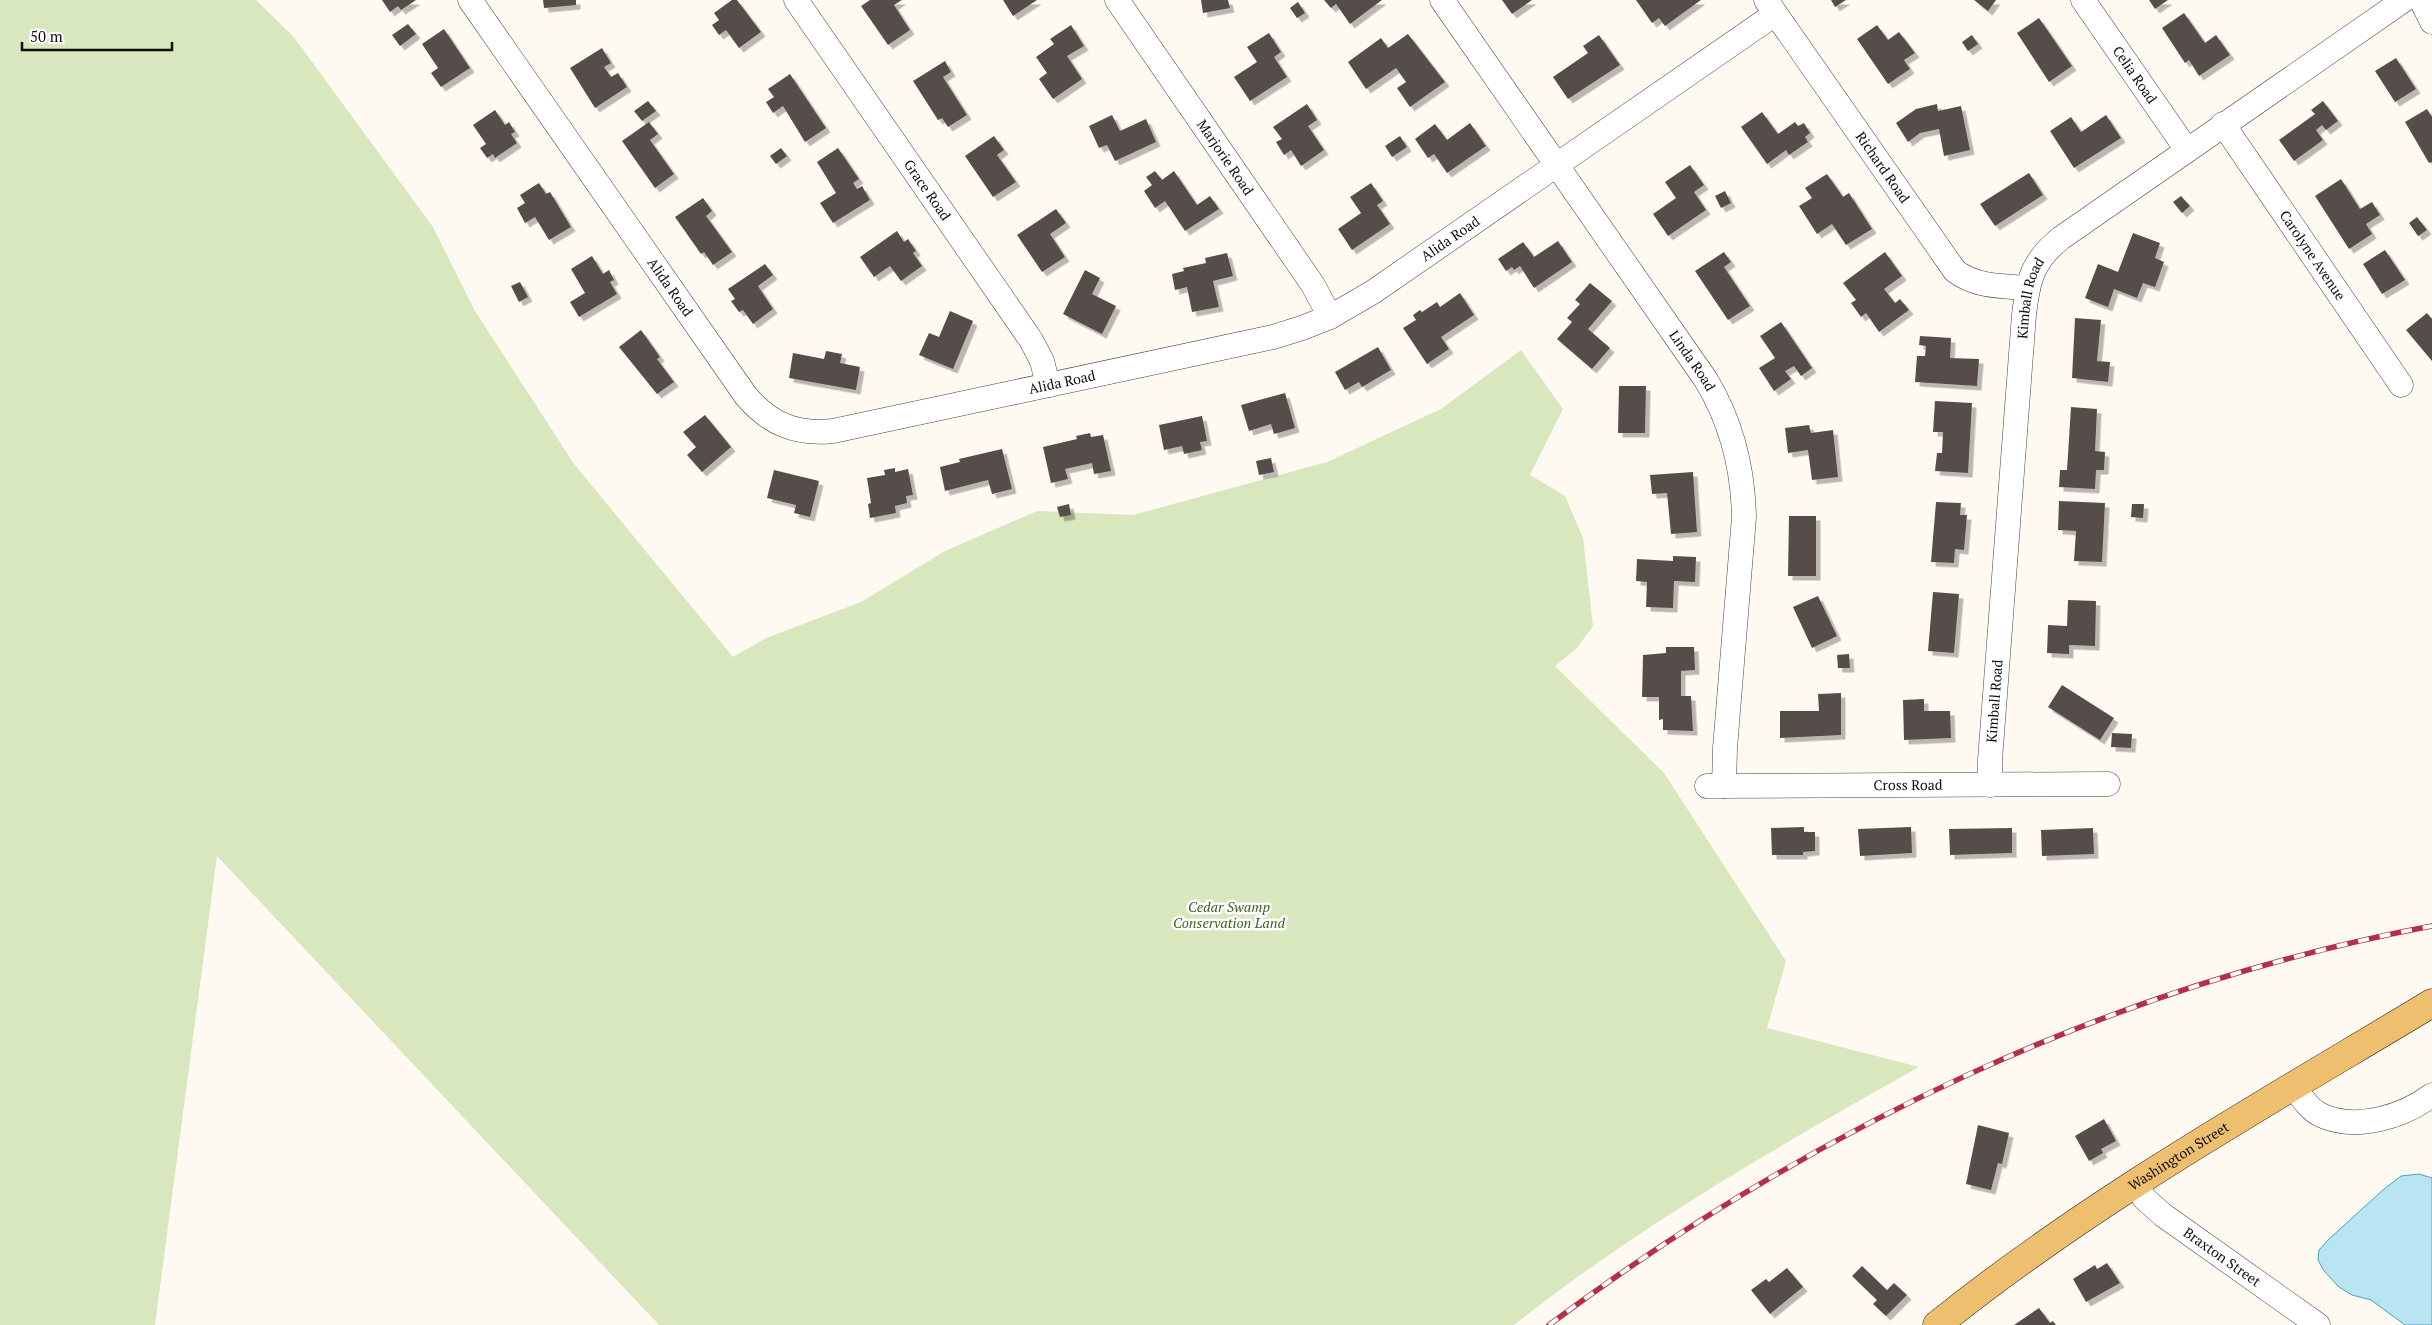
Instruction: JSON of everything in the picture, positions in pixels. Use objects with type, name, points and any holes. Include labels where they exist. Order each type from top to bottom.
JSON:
[{"type":"main road","name":"Washington Street","points":[[1937,1325],[2053,1238],[2134,1183],[2432,1003]]},
{"type":"street","name":"Alida Road","points":[[470,0],[746,396],[769,418],[799,431],[833,431],[1273,337],[1330,317],[1373,292],[1557,166],[1770,7]]},
{"type":"street","name":"Grace Road","points":[[796,0],[1032,340],[1042,361],[1048,385]]},
{"type":"street","name":"Marjorie Road","points":[[1116,0],[1313,285],[1330,317]]},
{"type":"street","name":"Linda Road","points":[[1442,0],[1706,380],[1721,407],[1734,438],[1741,476],[1744,517],[1725,748],[1716,786]]},
{"type":"street","name":"Celia Road","points":[[2083,0],[2187,150]]},
{"type":"street","name":"Kimball Road","points":[[1990,785],[1990,760],[2028,288],[2036,264],[2051,246],[2223,124],[2404,0]]},
{"type":"street","points":[[2421,0],[2432,22]]},
{"type":"street","name":"Richard Road","points":[[1770,7],[1955,271],[1963,277],[1981,284],[2028,288]]},
{"type":"street","name":"Carolyne Avenue","points":[[2223,124],[2401,385]]},
{"type":"street","name":"Cross Road","points":[[1716,786],[2108,784]]},
{"type":"street","points":[[2294,1086],[2315,1111],[2323,1116],[2346,1121],[2371,1120],[2394,1116],[2419,1104],[2432,1095]]},
{"type":"street","name":"Braxton Street","points":[[2134,1183],[2145,1199],[2163,1215],[2318,1325]]},
{"type":"green space","name":"Cedar Swamp Conservation Land","points":[[0,0],[256,0],[293,36],[433,227],[475,311],[574,464],[733,657],[766,638],[861,602],[945,551],[1037,511],[1133,515],[1327,462],[1441,409],[1521,350],[1563,409],[1530,475],[1565,496],[1583,538],[1593,626],[1577,648],[1555,666],[1664,773],[1786,961],[1767,1028],[1919,1067],[1711,1188],[1562,1288],[1514,1325],[659,1325],[217,856],[155,1325],[0,1325]]},
{"type":"water","points":[[2419,1174],[2432,1178],[2432,1325],[2405,1325],[2371,1300],[2352,1295],[2339,1287],[2324,1271],[2318,1260],[2319,1250],[2329,1239],[2384,1189],[2401,1176]]},
{"type":"building","points":[[382,0],[416,0],[401,10],[398,6],[390,12]]},
{"type":"building","points":[[543,0],[576,0],[576,5],[544,8]]},
{"type":"building","points":[[732,0],[737,0],[761,32],[739,48],[726,30],[719,35],[712,25],[719,20],[714,13]]},
{"type":"building","points":[[870,0],[902,0],[894,5],[910,30],[888,45],[861,6]]},
{"type":"building","points":[[1003,0],[1037,0],[1013,16]]},
{"type":"building","points":[[1201,0],[1228,0],[1230,8],[1203,13]]},
{"type":"building","points":[[1324,0],[1382,0],[1350,24],[1336,4],[1331,8]]},
{"type":"building","points":[[1502,0],[1532,0],[1512,14]]},
{"type":"building","points":[[1636,0],[1701,0],[1665,26],[1659,18],[1652,23]]},
{"type":"building","points":[[1831,0],[1846,0],[1835,7]]},
{"type":"building","points":[[1974,0],[1996,0],[1988,11]]},
{"type":"building","points":[[2149,0],[2168,0],[2155,9]]},
{"type":"building","points":[[1298,2],[1305,13],[1297,18],[1290,8]]},
{"type":"building","points":[[2184,13],[2205,43],[2216,35],[2230,55],[2199,76],[2189,60],[2185,63],[2162,28]]},
{"type":"building","points":[[2039,18],[2072,66],[2049,82],[2017,33]]},
{"type":"building","points":[[408,24],[416,34],[400,46],[392,35]]},
{"type":"building","points":[[1071,25],[1084,46],[1067,56],[1082,79],[1053,99],[1039,79],[1047,73],[1036,57],[1054,44],[1050,39]]},
{"type":"building","points":[[1877,25],[1888,40],[1899,32],[1915,53],[1904,60],[1910,69],[1888,84],[1857,39]]},
{"type":"building","points":[[444,29],[470,68],[441,87],[431,73],[438,68],[422,44]]},
{"type":"building","points":[[1269,33],[1281,52],[1274,57],[1287,77],[1250,101],[1234,77],[1257,62],[1247,47]]},
{"type":"building","points":[[1408,34],[1445,82],[1410,107],[1397,88],[1406,82],[1396,68],[1366,89],[1348,62],[1381,38],[1388,48]]},
{"type":"building","points":[[1599,35],[1620,65],[1568,99],[1553,77],[1588,53],[1583,46]]},
{"type":"building","points":[[1972,35],[1978,44],[1968,51],[1962,42]]},
{"type":"building","points":[[602,48],[611,63],[604,67],[611,77],[618,73],[627,87],[595,108],[570,68]]},
{"type":"building","points":[[2396,58],[2416,89],[2395,102],[2375,71]]},
{"type":"building","points":[[945,61],[951,72],[943,77],[967,115],[948,127],[942,118],[938,120],[913,81]]},
{"type":"building","points":[[790,74],[826,128],[805,142],[783,106],[773,113],[766,102],[774,97],[768,89]]},
{"type":"building","points":[[648,101],[656,111],[642,121],[634,111]]},
{"type":"building","points":[[2323,101],[2338,121],[2326,130],[2322,125],[2316,130],[2323,140],[2294,161],[2279,140],[2315,114],[2311,110]]},
{"type":"building","points":[[1307,104],[1317,120],[1308,126],[1324,150],[1301,166],[1291,150],[1284,155],[1276,142],[1282,139],[1273,127]]},
{"type":"building","points":[[1937,104],[1938,111],[1961,106],[1970,150],[1944,156],[1939,129],[1920,133],[1908,142],[1896,123],[1916,109]]},
{"type":"building","points":[[2427,109],[2432,117],[2432,162],[2429,163],[2405,122]]},
{"type":"building","points":[[495,110],[505,125],[509,122],[515,132],[511,134],[517,143],[495,158],[493,154],[487,158],[480,148],[486,144],[473,125]]},
{"type":"building","points":[[1762,112],[1778,134],[1795,122],[1798,126],[1804,123],[1810,133],[1805,137],[1808,142],[1789,155],[1786,150],[1767,164],[1741,127]]},
{"type":"building","points":[[1112,115],[1120,131],[1146,119],[1156,142],[1115,161],[1107,145],[1099,148],[1089,126]]},
{"type":"building","points":[[2106,115],[2121,138],[2074,168],[2050,131],[2071,117],[2081,132]]},
{"type":"building","points":[[649,122],[658,134],[650,140],[674,174],[655,188],[622,141]]},
{"type":"building","points":[[1470,123],[1486,146],[1447,173],[1434,154],[1428,158],[1415,139],[1435,124],[1447,140]]},
{"type":"building","points":[[994,136],[1004,150],[997,155],[1016,182],[993,197],[965,156]]},
{"type":"building","points":[[1400,136],[1407,147],[1392,157],[1385,146]]},
{"type":"building","points":[[781,148],[787,156],[776,164],[770,156]]},
{"type":"building","points":[[838,148],[859,179],[853,183],[857,189],[862,186],[870,200],[833,223],[820,203],[836,193],[817,162]]},
{"type":"building","points":[[1690,165],[1704,185],[1694,192],[1706,210],[1668,236],[1653,214],[1676,198],[1665,182]]},
{"type":"building","points":[[1155,171],[1162,180],[1174,171],[1197,205],[1210,196],[1219,209],[1185,231],[1165,201],[1155,208],[1144,191],[1152,185],[1146,177]]},
{"type":"building","points":[[2029,173],[2043,195],[1995,226],[1980,204]]},
{"type":"building","points":[[1827,174],[1843,197],[1849,193],[1872,229],[1846,245],[1832,224],[1817,234],[1799,206],[1812,198],[1805,188]]},
{"type":"building","points":[[2341,179],[2360,209],[2372,202],[2380,215],[2366,224],[2372,234],[2349,249],[2315,196]]},
{"type":"building","points":[[539,183],[546,194],[550,192],[571,227],[549,240],[535,217],[525,223],[517,208],[525,203],[520,195]]},
{"type":"building","points":[[1371,183],[1383,201],[1377,205],[1390,224],[1352,250],[1338,229],[1361,213],[1350,197]]},
{"type":"building","points":[[1725,191],[1731,203],[1721,208],[1715,196]]},
{"type":"building","points":[[2181,196],[2190,206],[2182,213],[2173,202]]},
{"type":"building","points":[[703,198],[712,211],[706,216],[732,252],[713,265],[704,252],[701,254],[675,217]]},
{"type":"building","points":[[1056,209],[1066,223],[1050,234],[1065,257],[1042,272],[1017,235]]},
{"type":"building","points":[[2417,217],[2427,230],[2418,236],[2409,223]]},
{"type":"building","points":[[897,231],[904,242],[908,239],[916,251],[913,253],[922,266],[901,281],[890,266],[874,277],[860,257]]},
{"type":"building","points":[[2133,233],[2160,243],[2155,258],[2164,262],[2155,287],[2143,283],[2137,298],[2114,289],[2108,307],[2085,298],[2098,264],[2118,272]]},
{"type":"building","points":[[1558,241],[1572,262],[1534,288],[1520,266],[1514,270],[1512,267],[1506,271],[1498,259],[1523,242],[1534,257]]},
{"type":"building","points":[[2385,250],[2405,280],[2382,294],[2363,264]]},
{"type":"building","points":[[1724,252],[1731,262],[1724,267],[1750,306],[1728,320],[1695,271]]},
{"type":"building","points":[[1885,252],[1902,276],[1884,289],[1895,303],[1900,299],[1909,310],[1879,332],[1866,313],[1861,317],[1851,303],[1856,300],[1843,283]]},
{"type":"building","points":[[1227,253],[1233,276],[1213,281],[1219,307],[1192,312],[1187,287],[1175,290],[1172,274],[1184,271],[1183,268],[1206,263],[1205,258]]},
{"type":"building","points":[[592,256],[603,274],[609,270],[614,280],[610,282],[617,294],[579,317],[570,302],[585,293],[571,269]]},
{"type":"building","points":[[765,264],[773,275],[758,286],[773,309],[753,324],[743,310],[739,312],[731,301],[735,299],[728,289]]},
{"type":"building","points":[[1085,270],[1100,278],[1092,294],[1116,306],[1102,334],[1063,314]]},
{"type":"building","points":[[520,282],[528,297],[519,302],[511,286]]},
{"type":"building","points":[[1590,283],[1612,301],[1588,329],[1610,348],[1592,369],[1557,339],[1572,322],[1567,318],[1580,304],[1575,300]]},
{"type":"building","points":[[1460,293],[1474,315],[1441,337],[1449,349],[1427,364],[1403,328],[1416,320],[1413,315],[1420,310],[1422,312],[1437,302],[1440,307]]},
{"type":"building","points":[[950,311],[973,321],[953,369],[919,355],[929,333],[939,337]]},
{"type":"building","points":[[2427,313],[2432,319],[2432,361],[2406,330]]},
{"type":"building","points":[[2075,318],[2101,320],[2097,361],[2110,362],[2108,382],[2072,378]]},
{"type":"building","points":[[1781,322],[1812,368],[1801,376],[1794,366],[1785,371],[1791,379],[1774,391],[1759,368],[1775,358],[1760,336]]},
{"type":"building","points":[[641,330],[660,357],[657,359],[674,382],[657,394],[619,347]]},
{"type":"building","points":[[1920,336],[1951,338],[1950,358],[1979,359],[1977,386],[1915,382],[1917,356],[1925,356],[1926,346],[1919,345]]},
{"type":"building","points":[[1378,347],[1391,370],[1362,387],[1359,382],[1345,390],[1335,372]]},
{"type":"building","points":[[826,351],[842,354],[840,363],[860,367],[856,390],[789,378],[793,353],[824,359]]},
{"type":"building","points":[[1619,386],[1646,386],[1645,433],[1618,433]]},
{"type":"building","points":[[1285,393],[1295,428],[1274,434],[1271,424],[1249,431],[1241,405]]},
{"type":"building","points":[[1935,401],[1972,403],[1968,473],[1935,471],[1937,453],[1942,453],[1943,432],[1933,432]]},
{"type":"building","points":[[2071,407],[2097,409],[2095,451],[2105,452],[2104,470],[2096,470],[2095,489],[2059,487],[2060,470],[2067,470]]},
{"type":"building","points":[[705,415],[731,447],[702,472],[687,455],[696,447],[683,432]]},
{"type":"building","points":[[1202,416],[1207,441],[1200,442],[1202,450],[1184,454],[1182,446],[1164,450],[1159,425]]},
{"type":"building","points":[[1809,425],[1811,433],[1833,430],[1838,477],[1812,480],[1808,450],[1788,453],[1785,428]]},
{"type":"building","points":[[1090,433],[1091,437],[1103,435],[1111,471],[1094,474],[1092,463],[1065,469],[1068,479],[1051,483],[1043,447],[1077,439],[1076,436]]},
{"type":"building","points":[[1002,449],[1012,489],[992,494],[988,480],[945,491],[940,467],[960,462],[959,459]]},
{"type":"building","points":[[1271,458],[1274,472],[1259,475],[1256,461]]},
{"type":"building","points":[[895,468],[895,472],[908,469],[913,495],[906,496],[907,503],[895,506],[896,513],[870,518],[868,504],[871,503],[867,478],[885,475],[884,470]]},
{"type":"building","points":[[774,470],[819,481],[810,517],[794,513],[796,505],[767,498]]},
{"type":"building","points":[[1693,472],[1697,532],[1671,534],[1667,493],[1652,494],[1650,475]]},
{"type":"building","points":[[2059,501],[2105,503],[2102,562],[2074,561],[2076,531],[2058,530]]},
{"type":"building","points":[[1936,502],[1961,503],[1960,515],[1967,515],[1964,550],[1955,549],[1954,563],[1931,562]]},
{"type":"building","points":[[1069,504],[1071,515],[1060,517],[1057,507]]},
{"type":"building","points":[[2132,504],[2144,504],[2143,518],[2131,517]]},
{"type":"building","points":[[1789,516],[1816,516],[1816,576],[1788,576]]},
{"type":"building","points":[[1673,556],[1696,557],[1695,582],[1674,581],[1673,608],[1646,607],[1647,582],[1636,581],[1637,559],[1673,561]]},
{"type":"building","points":[[1933,592],[1959,594],[1954,653],[1928,651]]},
{"type":"building","points":[[1818,596],[1837,636],[1812,648],[1793,607]]},
{"type":"building","points":[[2068,600],[2096,601],[2095,646],[2069,645],[2069,654],[2047,653],[2048,625],[2067,626]]},
{"type":"building","points":[[1666,647],[1694,647],[1695,670],[1681,671],[1681,696],[1691,696],[1693,731],[1663,730],[1663,719],[1659,720],[1659,697],[1642,697],[1643,655],[1666,653]]},
{"type":"building","points":[[1849,654],[1850,668],[1838,668],[1837,655]]},
{"type":"building","points":[[2062,685],[2114,718],[2100,740],[2048,707]]},
{"type":"building","points":[[1841,693],[1841,735],[1780,738],[1780,711],[1819,711],[1818,694]]},
{"type":"building","points":[[1924,699],[1924,711],[1950,711],[1951,738],[1904,740],[1903,700]]},
{"type":"building","points":[[2112,733],[2132,734],[2131,748],[2111,747]]},
{"type":"building","points":[[1804,827],[1804,832],[1815,832],[1815,851],[1803,852],[1803,855],[1772,855],[1771,828]]},
{"type":"building","points":[[1911,827],[1912,853],[1860,856],[1858,829]]},
{"type":"building","points":[[2012,828],[2012,853],[1950,855],[1949,829]]},
{"type":"building","points":[[2093,828],[2094,854],[2042,856],[2041,830]]},
{"type":"building","points":[[2104,1119],[2116,1141],[2101,1149],[2103,1153],[2089,1161],[2075,1136]]},
{"type":"building","points":[[1978,1125],[2009,1133],[2002,1164],[1998,1163],[1991,1190],[1966,1184]]},
{"type":"building","points":[[2107,1263],[2120,1283],[2086,1302],[2073,1279],[2095,1265],[2097,1269]]},
{"type":"building","points":[[1862,1266],[1887,1290],[1894,1283],[1907,1295],[1886,1316],[1873,1304],[1877,1300],[1852,1276]]},
{"type":"building","points":[[1787,1268],[1803,1287],[1770,1314],[1751,1290],[1766,1279],[1769,1282]]},
{"type":"building","points":[[2039,1308],[2050,1323],[2053,1321],[2056,1325],[2014,1325]]},
{"type":"railway","points":[[1549,1325],[1649,1254],[1752,1189],[1858,1129],[1968,1075],[2080,1027],[2195,986],[2312,952],[2432,926]]}]
